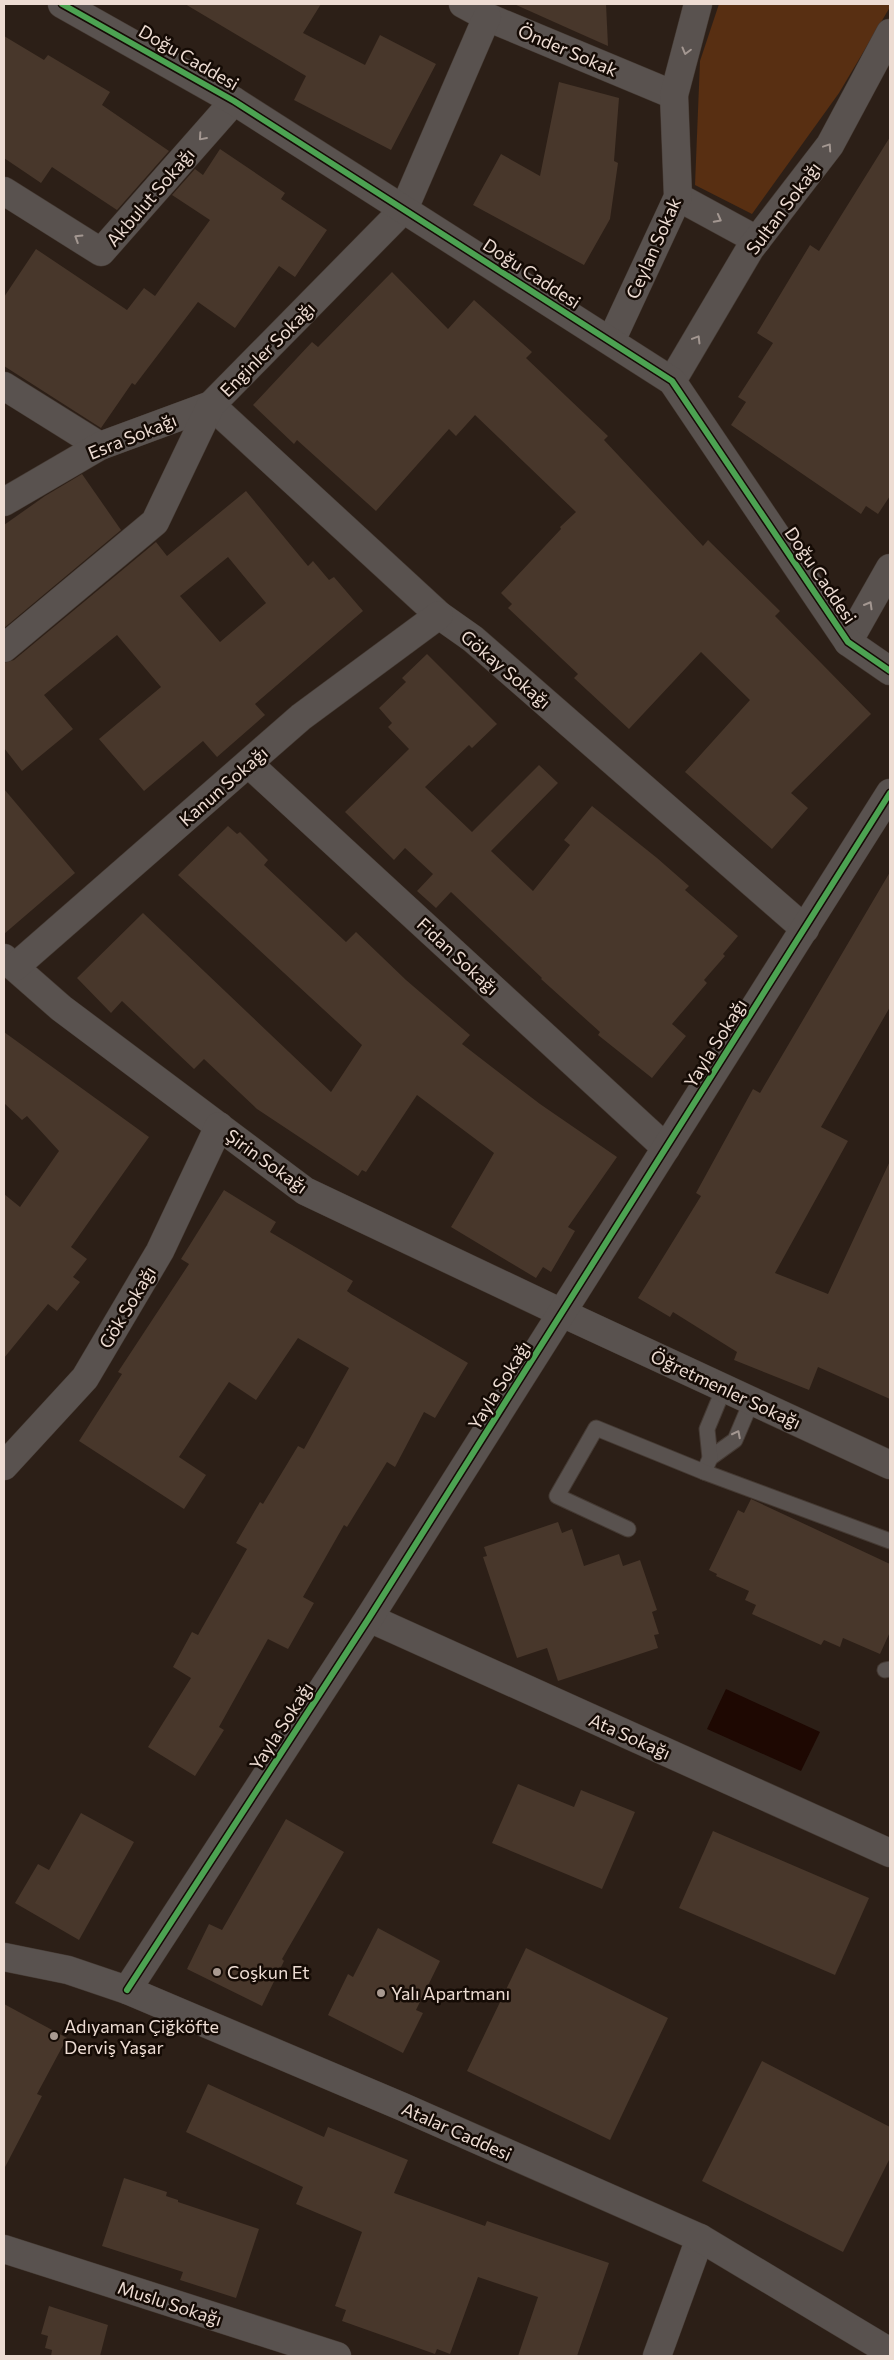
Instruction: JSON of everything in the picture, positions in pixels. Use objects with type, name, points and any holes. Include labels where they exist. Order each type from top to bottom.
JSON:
[{"type":"street","name":"Doğu Caddesi","points":[[62,4],[234,101],[672,381],[848,642],[890,671]]},
{"type":"street","name":"Önder Sokak","points":[[463,4],[487,17],[674,95]]},
{"type":"street","name":"Ceylan Sokak","points":[[611,341],[678,197],[674,95],[698,4]]},
{"type":"street","name":"Enginler Sokağı","points":[[4,648],[155,522],[211,405],[404,210],[487,17]]},
{"type":"street","name":"Sultan Sokağı","points":[[672,381],[758,240],[830,145],[890,34]]},
{"type":"street","name":"Akbulut Sokağı","points":[[4,191],[101,252],[234,101]]},
{"type":"street","points":[[678,197],[758,240]]},
{"type":"street","points":[[4,386],[100,446]]},
{"type":"street","name":"Esra Sokağı","points":[[4,502],[100,446],[211,405]]},
{"type":"street","name":"Gökay Sokağı","points":[[211,405],[439,615],[473,640],[805,928]]},
{"type":"street","points":[[848,642],[890,568]]},
{"type":"street","name":"Kanun Sokağı","points":[[9,962],[249,764],[301,717],[439,615]]},
{"type":"street","name":"Fidan Sokağı","points":[[249,764],[666,1148]]},
{"type":"street","name":"Yayla Sokağı","points":[[127,1990],[369,1618],[890,793]]},
{"type":"street","name":"Şirin Sokağı","points":[[9,962],[62,1008],[305,1191],[562,1313]]},
{"type":"street","name":"Gök Sokağı","points":[[4,1466],[85,1378],[160,1251],[219,1126]]},
{"type":"street","name":"Öğretmenler Sokağı","points":[[562,1313],[890,1465]]},
{"type":"street","name":"Ata Sokağı","points":[[369,1618],[890,1853]]},
{"type":"street","name":"Atalar Caddesi","points":[[4,1957],[68,1970],[127,1990],[403,2107],[700,2238],[890,2352]]},
{"type":"street","points":[[657,2356],[700,2238]]},
{"type":"street","name":"Muslu Sokağı","points":[[4,2249],[337,2356]]},
{"type":"lane","points":[[707,1465],[708,1429],[724,1388]]},
{"type":"lane","points":[[707,1465],[735,1440],[752,1400]]},
{"type":"lane","points":[[628,1529],[557,1496],[596,1428],[707,1465],[890,1541]]},
{"type":"shaded area","points":[[719,4],[890,4],[839,93],[752,214],[695,185],[700,61]]},
{"type":"shaded area","points":[[726,1689],[820,1732],[801,1771],[707,1729]]},
{"type":"building","points":[[185,4],[321,4],[303,33],[365,65],[380,35],[436,64],[391,150],[294,100],[306,76]]},
{"type":"building","points":[[514,4],[606,4],[608,46],[572,30]]},
{"type":"building","points":[[4,36],[44,60],[48,55],[110,92],[102,105],[169,151],[117,210],[52,167],[41,183],[4,158]]},
{"type":"building","points":[[559,82],[619,98],[614,161],[618,163],[610,219],[584,265],[473,205],[501,154],[540,176]]},
{"type":"building","points":[[890,137],[890,496],[878,514],[866,506],[861,514],[731,425],[746,402],[738,397],[773,343],[757,333],[810,245],[819,251]]},
{"type":"building","points":[[220,149],[285,193],[281,199],[327,230],[295,277],[279,266],[235,328],[198,302],[135,385],[132,383],[101,428],[4,366],[4,297],[36,249],[127,310],[144,288],[155,296],[210,220],[172,195],[195,169],[203,175]]},
{"type":"building","points":[[392,272],[448,329],[474,300],[532,352],[526,358],[608,436],[604,440],[703,546],[708,540],[780,611],[775,616],[871,714],[791,793],[808,808],[772,849],[685,772],[750,700],[701,652],[629,729],[574,678],[578,674],[508,608],[512,604],[501,593],[561,529],[560,527],[576,512],[475,415],[456,436],[449,429],[376,511],[297,440],[294,444],[253,405],[312,342],[318,347]]},
{"type":"building","points":[[82,474],[121,530],[4,628],[4,525],[45,496]]},
{"type":"building","points":[[246,491],[308,566],[313,561],[329,580],[334,577],[363,611],[255,704],[265,715],[217,757],[203,741],[144,791],[99,739],[161,687],[117,635],[44,695],[73,729],[22,771],[4,748],[4,663],[14,660],[156,542],[167,556]],"holes":[[[228,557],[266,603],[220,642],[180,596]]]},
{"type":"building","points":[[427,654],[497,724],[472,748],[469,745],[425,787],[472,832],[539,765],[558,783],[491,851],[533,891],[570,845],[564,840],[592,806],[689,886],[685,890],[738,936],[723,954],[725,956],[704,980],[707,983],[672,1024],[686,1036],[652,1078],[598,1035],[600,1032],[541,979],[451,892],[436,908],[417,891],[433,874],[405,848],[394,860],[345,812],[409,749],[388,727],[392,723],[379,708],[406,682],[402,678]]},
{"type":"building","points":[[4,789],[75,873],[4,934]]},
{"type":"building","points":[[228,826],[237,834],[240,832],[268,860],[264,865],[346,942],[356,932],[406,980],[470,1035],[462,1044],[540,1104],[617,1157],[568,1227],[575,1231],[551,1272],[543,1267],[536,1278],[451,1227],[494,1153],[417,1095],[366,1172],[362,1170],[358,1176],[257,1109],[204,1059],[194,1069],[122,1001],[111,1013],[77,978],[143,913],[331,1092],[362,1045],[178,875]]},
{"type":"building","points":[[890,872],[890,1007],[821,1127],[848,1141],[775,1273],[828,1294],[890,1161],[890,1399],[818,1367],[809,1390],[734,1360],[737,1352],[673,1312],[670,1317],[638,1298],[701,1196],[696,1193],[753,1089],[760,1093]]},
{"type":"building","points":[[4,1032],[149,1137],[71,1247],[87,1259],[73,1277],[80,1282],[57,1311],[48,1304],[4,1358],[4,1194],[20,1207],[59,1151],[27,1116],[22,1120],[4,1103]]},
{"type":"building","points":[[224,1190],[276,1222],[270,1232],[353,1281],[347,1291],[351,1294],[468,1363],[435,1418],[424,1412],[395,1467],[387,1462],[347,1527],[344,1525],[303,1597],[314,1603],[288,1649],[268,1639],[219,1727],[224,1730],[195,1776],[148,1747],[191,1678],[173,1667],[192,1632],[198,1635],[247,1549],[236,1543],[260,1502],[263,1504],[298,1446],[304,1449],[349,1368],[298,1338],[256,1400],[229,1382],[179,1457],[206,1475],[184,1509],[79,1441],[122,1374],[118,1372],[189,1264],[181,1259]]},
{"type":"building","points":[[751,1499],[890,1564],[890,1632],[880,1654],[843,1638],[840,1647],[824,1640],[821,1645],[752,1614],[756,1605],[745,1600],[749,1591],[716,1576],[717,1574],[709,1570],[738,1510],[744,1513]]},
{"type":"building","points":[[558,1522],[562,1533],[572,1529],[584,1566],[619,1554],[623,1566],[640,1560],[657,1610],[652,1612],[659,1634],[654,1635],[658,1648],[558,1681],[547,1648],[517,1658],[483,1557],[487,1556],[484,1547]]},
{"type":"building","points":[[518,1784],[574,1807],[581,1790],[635,1812],[602,1889],[492,1843]]},
{"type":"building","points":[[81,1813],[134,1842],[79,1940],[15,1903],[38,1864],[49,1870]]},
{"type":"building","points":[[286,1819],[344,1852],[282,1959],[284,1961],[262,2006],[187,1969],[209,1924],[222,1930]]},
{"type":"building","points":[[713,1831],[869,1898],[835,1975],[679,1908]]},
{"type":"building","name":"Yalı Apartmanı","points":[[378,1928],[440,1961],[416,2010],[423,2013],[403,2053],[328,2015],[348,1974],[353,1977]]},
{"type":"building","points":[[526,1948],[668,2018],[610,2140],[467,2071]]},
{"type":"building","points":[[4,2004],[67,2038],[37,2094],[42,2096],[4,2169]]},
{"type":"building","points":[[762,2061],[890,2127],[890,2158],[843,2252],[702,2181]]},
{"type":"building","points":[[208,2084],[324,2137],[328,2127],[408,2160],[394,2193],[485,2226],[487,2221],[609,2263],[577,2356],[518,2356],[538,2297],[478,2277],[450,2354],[437,2349],[435,2354],[342,2321],[346,2310],[335,2306],[362,2232],[296,2204],[303,2187],[186,2132]]},
{"type":"building","points":[[124,2178],[167,2192],[166,2196],[178,2200],[178,2202],[259,2229],[236,2298],[180,2280],[183,2272],[102,2246]]},
{"type":"building","points":[[49,2306],[108,2325],[100,2356],[51,2356],[52,2350],[45,2348],[48,2336],[41,2334]]},
{"type":"cycle path","points":[[62,4],[234,101],[672,381],[848,642],[890,671]]},
{"type":"cycle path","points":[[127,1990],[369,1618],[890,793]]},
{"type":"place","name":"Coşkun Et","points":[[217,1972]]},
{"type":"place","name":"Yalı Apartmanı","points":[[381,1993]]},
{"type":"place","name":"Adıyaman Çiğköfte Derviş Yaşar","points":[[54,2036]]}]
